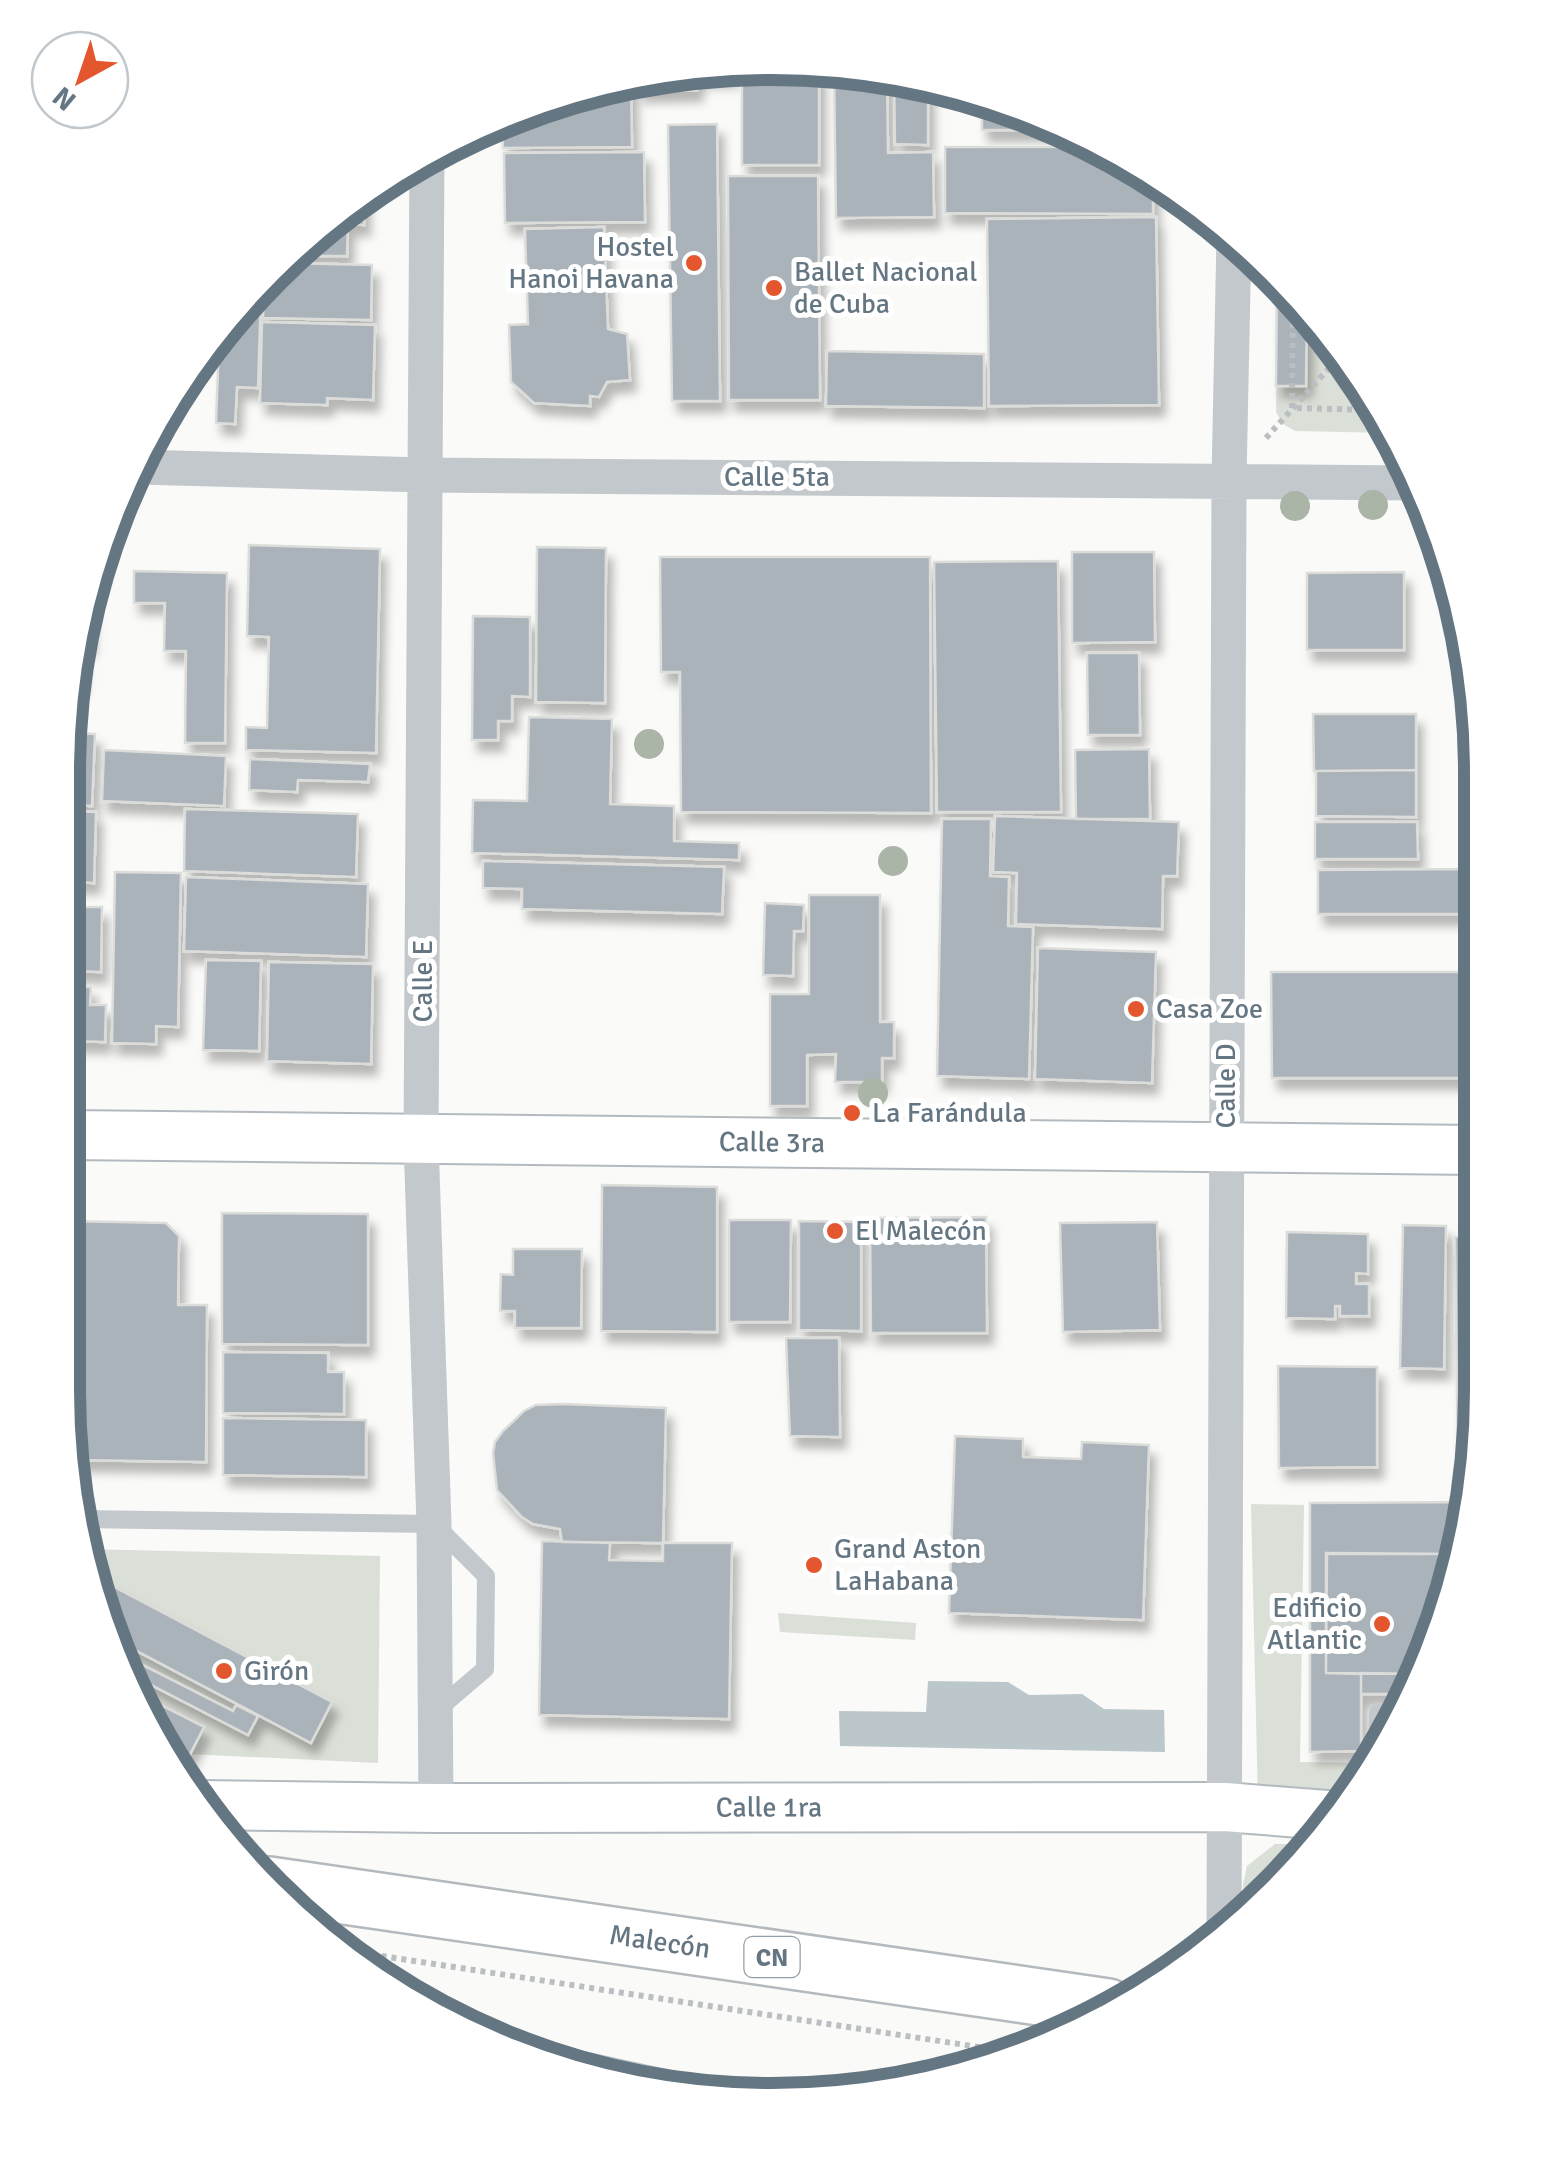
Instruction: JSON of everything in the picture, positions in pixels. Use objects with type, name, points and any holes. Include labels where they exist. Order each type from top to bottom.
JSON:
[{"type":"highway","name":"Malecón","points":[[291,1887],[1093,2004]]},
{"type":"street","name":"Calle E","points":[[427,173],[421,1141],[434,1524],[436,1808]]},
{"type":"street","name":"Calle D","points":[[1224,1914],[1229,480],[1234,257]]},
{"type":"street","name":"Calle 5ta","points":[[150,467],[425,475],[1400,483]]},
{"type":"street","name":"Calle 3ra","points":[[80,1135],[1464,1150]]},
{"type":"street","name":"Calle 1ra","points":[[218,1805],[1225,1807],[1319,1814]]},
{"type":"lane","points":[[92,1519],[434,1524],[486,1576],[485,1669],[434,1712]]},
{"type":"lane","points":[[1378,1713],[1378,1724]]},
{"type":"path","points":[[1292,408],[1293,317]]},
{"type":"path","points":[[1229,480],[1331,366]]},
{"type":"path","points":[[1292,408],[1361,410]]},
{"type":"path","points":[[372,1955],[987,2048]]},
{"type":"shaded area","points":[[1278,301],[1321,351],[1375,433],[1295,431],[1283,424],[1276,412]]},
{"type":"shaded area","points":[[1251,1504],[1304,1505],[1300,1762],[1355,1763],[1328,1802],[1258,1803]]},
{"type":"shaded area","points":[[99,1549],[380,1556],[378,1763],[184,1754],[133,1656]]},
{"type":"shaded area","points":[[778,1613],[916,1623],[915,1640],[780,1632]]},
{"type":"shaded area","points":[[928,1681],[1008,1682],[1029,1695],[1082,1694],[1104,1709],[1164,1710],[1165,1752],[840,1746],[839,1711],[926,1712]]},
{"type":"shaded area","points":[[1275,1844],[1294,1844],[1243,1897],[1247,1866]]},
{"type":"shaded area","points":[[535,2040],[733,2082],[682,2077],[637,2070]]},
{"type":"building","points":[[742,81],[819,81],[819,165],[742,165]]},
{"type":"building","points":[[834,83],[887,90],[888,153],[933,152],[934,217],[836,218]]},
{"type":"building","points":[[697,84],[697,90],[651,91]]},
{"type":"building","points":[[894,91],[928,98],[928,145],[895,144]]},
{"type":"building","points":[[631,94],[632,147],[503,148],[503,135],[507,133]]},
{"type":"building","points":[[982,113],[1029,130],[982,130]]},
{"type":"building","name":"Hostel Hanoi Havana","points":[[717,124],[720,401],[672,401],[668,125]]},
{"type":"building","points":[[945,147],[1069,147],[1153,195],[1153,214],[945,213]]},
{"type":"building","points":[[644,152],[645,222],[505,223],[504,153]]},
{"type":"building","name":"Ballet Nacional de Cuba","points":[[728,176],[818,176],[820,400],[729,400]]},
{"type":"building","points":[[364,214],[364,225],[350,224]]},
{"type":"building","points":[[1156,217],[1159,405],[989,406],[987,219]]},
{"type":"building","points":[[348,226],[347,256],[312,256]]},
{"type":"building","points":[[604,227],[608,329],[627,334],[630,380],[607,382],[599,397],[590,396],[590,406],[534,403],[511,382],[509,325],[528,324],[525,229]]},
{"type":"building","points":[[304,263],[372,265],[371,320],[263,318],[263,304]]},
{"type":"building","points":[[1277,300],[1307,334],[1306,386],[1276,386]]},
{"type":"building","points":[[261,307],[258,388],[237,387],[235,424],[216,423],[218,357]]},
{"type":"building","points":[[262,322],[375,325],[373,400],[327,398],[327,405],[260,403]]},
{"type":"building","points":[[827,351],[984,354],[984,408],[826,406]]},
{"type":"building","points":[[249,545],[380,549],[376,753],[246,750],[246,727],[267,728],[269,637],[247,636]]},
{"type":"building","points":[[537,547],[606,548],[605,703],[536,702]]},
{"type":"building","points":[[1072,552],[1154,552],[1155,642],[1072,643]]},
{"type":"building","points":[[660,557],[930,557],[931,813],[681,812],[680,672],[661,672]]},
{"type":"building","points":[[1058,561],[1061,812],[937,812],[934,562]]},
{"type":"building","points":[[134,571],[227,573],[225,743],[185,743],[186,651],[164,651],[165,603],[134,603]]},
{"type":"building","points":[[1404,572],[1404,650],[1307,650],[1307,573]]},
{"type":"building","points":[[473,616],[530,617],[530,697],[512,696],[512,721],[498,721],[498,740],[472,740]]},
{"type":"building","points":[[1087,653],[1139,653],[1140,735],[1088,735]]},
{"type":"building","points":[[1313,714],[1416,714],[1416,770],[1314,771]]},
{"type":"building","points":[[529,717],[612,719],[610,804],[674,806],[674,841],[739,843],[739,860],[472,853],[473,800],[527,801]]},
{"type":"building","points":[[81,733],[95,734],[92,806],[80,805]]},
{"type":"building","points":[[1149,749],[1150,819],[1076,819],[1075,750]]},
{"type":"building","points":[[104,750],[226,756],[224,806],[102,801]]},
{"type":"building","points":[[250,759],[370,764],[368,782],[298,780],[297,792],[249,790]]},
{"type":"building","points":[[1416,770],[1416,817],[1316,816],[1316,771]]},
{"type":"building","points":[[185,809],[358,814],[356,877],[184,871]]},
{"type":"building","points":[[80,811],[96,812],[94,883],[80,882]]},
{"type":"building","points":[[995,816],[1179,822],[1177,876],[1163,876],[1162,929],[1016,924],[1017,873],[993,872]]},
{"type":"building","points":[[942,819],[991,819],[990,876],[1009,877],[1008,926],[1033,927],[1029,1079],[937,1076]]},
{"type":"building","points":[[1315,822],[1417,822],[1418,859],[1315,859]]},
{"type":"building","points":[[483,861],[724,867],[722,914],[522,909],[522,889],[483,888]]},
{"type":"building","points":[[1464,869],[1464,914],[1318,914],[1318,870]]},
{"type":"building","points":[[115,872],[181,873],[178,1027],[156,1026],[156,1044],[112,1043]]},
{"type":"building","points":[[186,877],[368,884],[366,957],[184,951]]},
{"type":"building","points":[[809,895],[880,895],[880,1022],[894,1022],[894,1058],[882,1058],[882,1082],[835,1082],[836,1054],[807,1055],[807,1106],[770,1106],[770,994],[809,994]]},
{"type":"building","points":[[765,903],[804,905],[803,931],[794,931],[793,976],[763,975]]},
{"type":"building","points":[[80,907],[102,907],[101,972],[80,971]]},
{"type":"building","points":[[1038,948],[1156,952],[1152,1083],[1035,1079]]},
{"type":"building","points":[[206,960],[261,961],[259,1051],[203,1050]]},
{"type":"building","points":[[269,962],[373,964],[371,1064],[267,1061]]},
{"type":"building","points":[[1271,972],[1464,972],[1464,1078],[1272,1078]]},
{"type":"building","points":[[80,986],[91,987],[90,1005],[106,1005],[105,1042],[80,1041]]},
{"type":"building","points":[[602,1185],[717,1187],[717,1332],[601,1331]]},
{"type":"building","points":[[222,1213],[368,1214],[368,1345],[222,1344]]},
{"type":"building","points":[[986,1217],[987,1333],[871,1333],[870,1218]]},
{"type":"building","points":[[729,1220],[791,1220],[790,1322],[729,1322]]},
{"type":"building","points":[[80,1221],[166,1223],[179,1236],[178,1305],[207,1305],[206,1462],[84,1460]]},
{"type":"building","points":[[799,1221],[861,1222],[861,1331],[799,1330]]},
{"type":"building","points":[[1157,1222],[1160,1330],[1063,1332],[1060,1223]]},
{"type":"building","points":[[1403,1225],[1446,1226],[1444,1369],[1400,1368]]},
{"type":"building","points":[[1287,1232],[1368,1234],[1368,1274],[1356,1273],[1356,1284],[1369,1284],[1369,1316],[1340,1316],[1340,1306],[1335,1306],[1335,1319],[1286,1318]]},
{"type":"building","points":[[1455,1237],[1464,1237],[1463,1436],[1458,1470]]},
{"type":"building","points":[[513,1249],[582,1249],[581,1328],[515,1328],[515,1311],[500,1311],[501,1274],[513,1275]]},
{"type":"building","points":[[786,1338],[839,1338],[840,1437],[790,1436]]},
{"type":"building","points":[[223,1352],[328,1353],[328,1372],[344,1372],[344,1414],[223,1413]]},
{"type":"building","points":[[1278,1366],[1377,1367],[1377,1467],[1279,1468]]},
{"type":"building","points":[[536,1405],[666,1408],[663,1543],[562,1542],[560,1529],[533,1524],[497,1490],[493,1453],[503,1431]]},
{"type":"building","points":[[223,1418],[366,1420],[366,1477],[223,1475]]},
{"type":"building","points":[[955,1436],[1023,1439],[1023,1457],[1081,1459],[1082,1442],[1149,1445],[1143,1620],[949,1613]]},
{"type":"building","points":[[1455,1502],[1444,1554],[1327,1554],[1326,1673],[1361,1674],[1361,1751],[1310,1752],[1310,1503]]},
{"type":"building","points":[[542,1541],[610,1543],[609,1560],[663,1561],[663,1543],[732,1543],[729,1719],[539,1715]]},
{"type":"building","name":"Edificio Atlantic","points":[[1326,1553],[1444,1554],[1403,1674],[1326,1673]]},
{"type":"building","name":"Girón","points":[[108,1584],[332,1702],[311,1743],[130,1647]]},
{"type":"building","points":[[135,1661],[233,1711],[236,1705],[258,1716],[248,1735],[144,1681]]},
{"type":"building","points":[[1361,1673],[1403,1674],[1394,1694],[1361,1694]]},
{"type":"building","points":[[153,1701],[204,1727],[187,1760]]},
{"type":"place","name":"Hostel Hanoi Havana","points":[[694,263]]},
{"type":"place","name":"Ballet Nacional de Cuba","points":[[774,288]]},
{"type":"place","name":"Casa Zoe","points":[[1136,1009]]},
{"type":"place","name":"La Farándula","points":[[852,1113]]},
{"type":"place","name":"El Malecón","points":[[835,1231]]},
{"type":"place","name":"Grand Aston LaHabana","points":[[814,1565]]},
{"type":"place","name":"Edificio Atlantic","points":[[1382,1624]]},
{"type":"place","name":"Girón","points":[[224,1671]]}]
